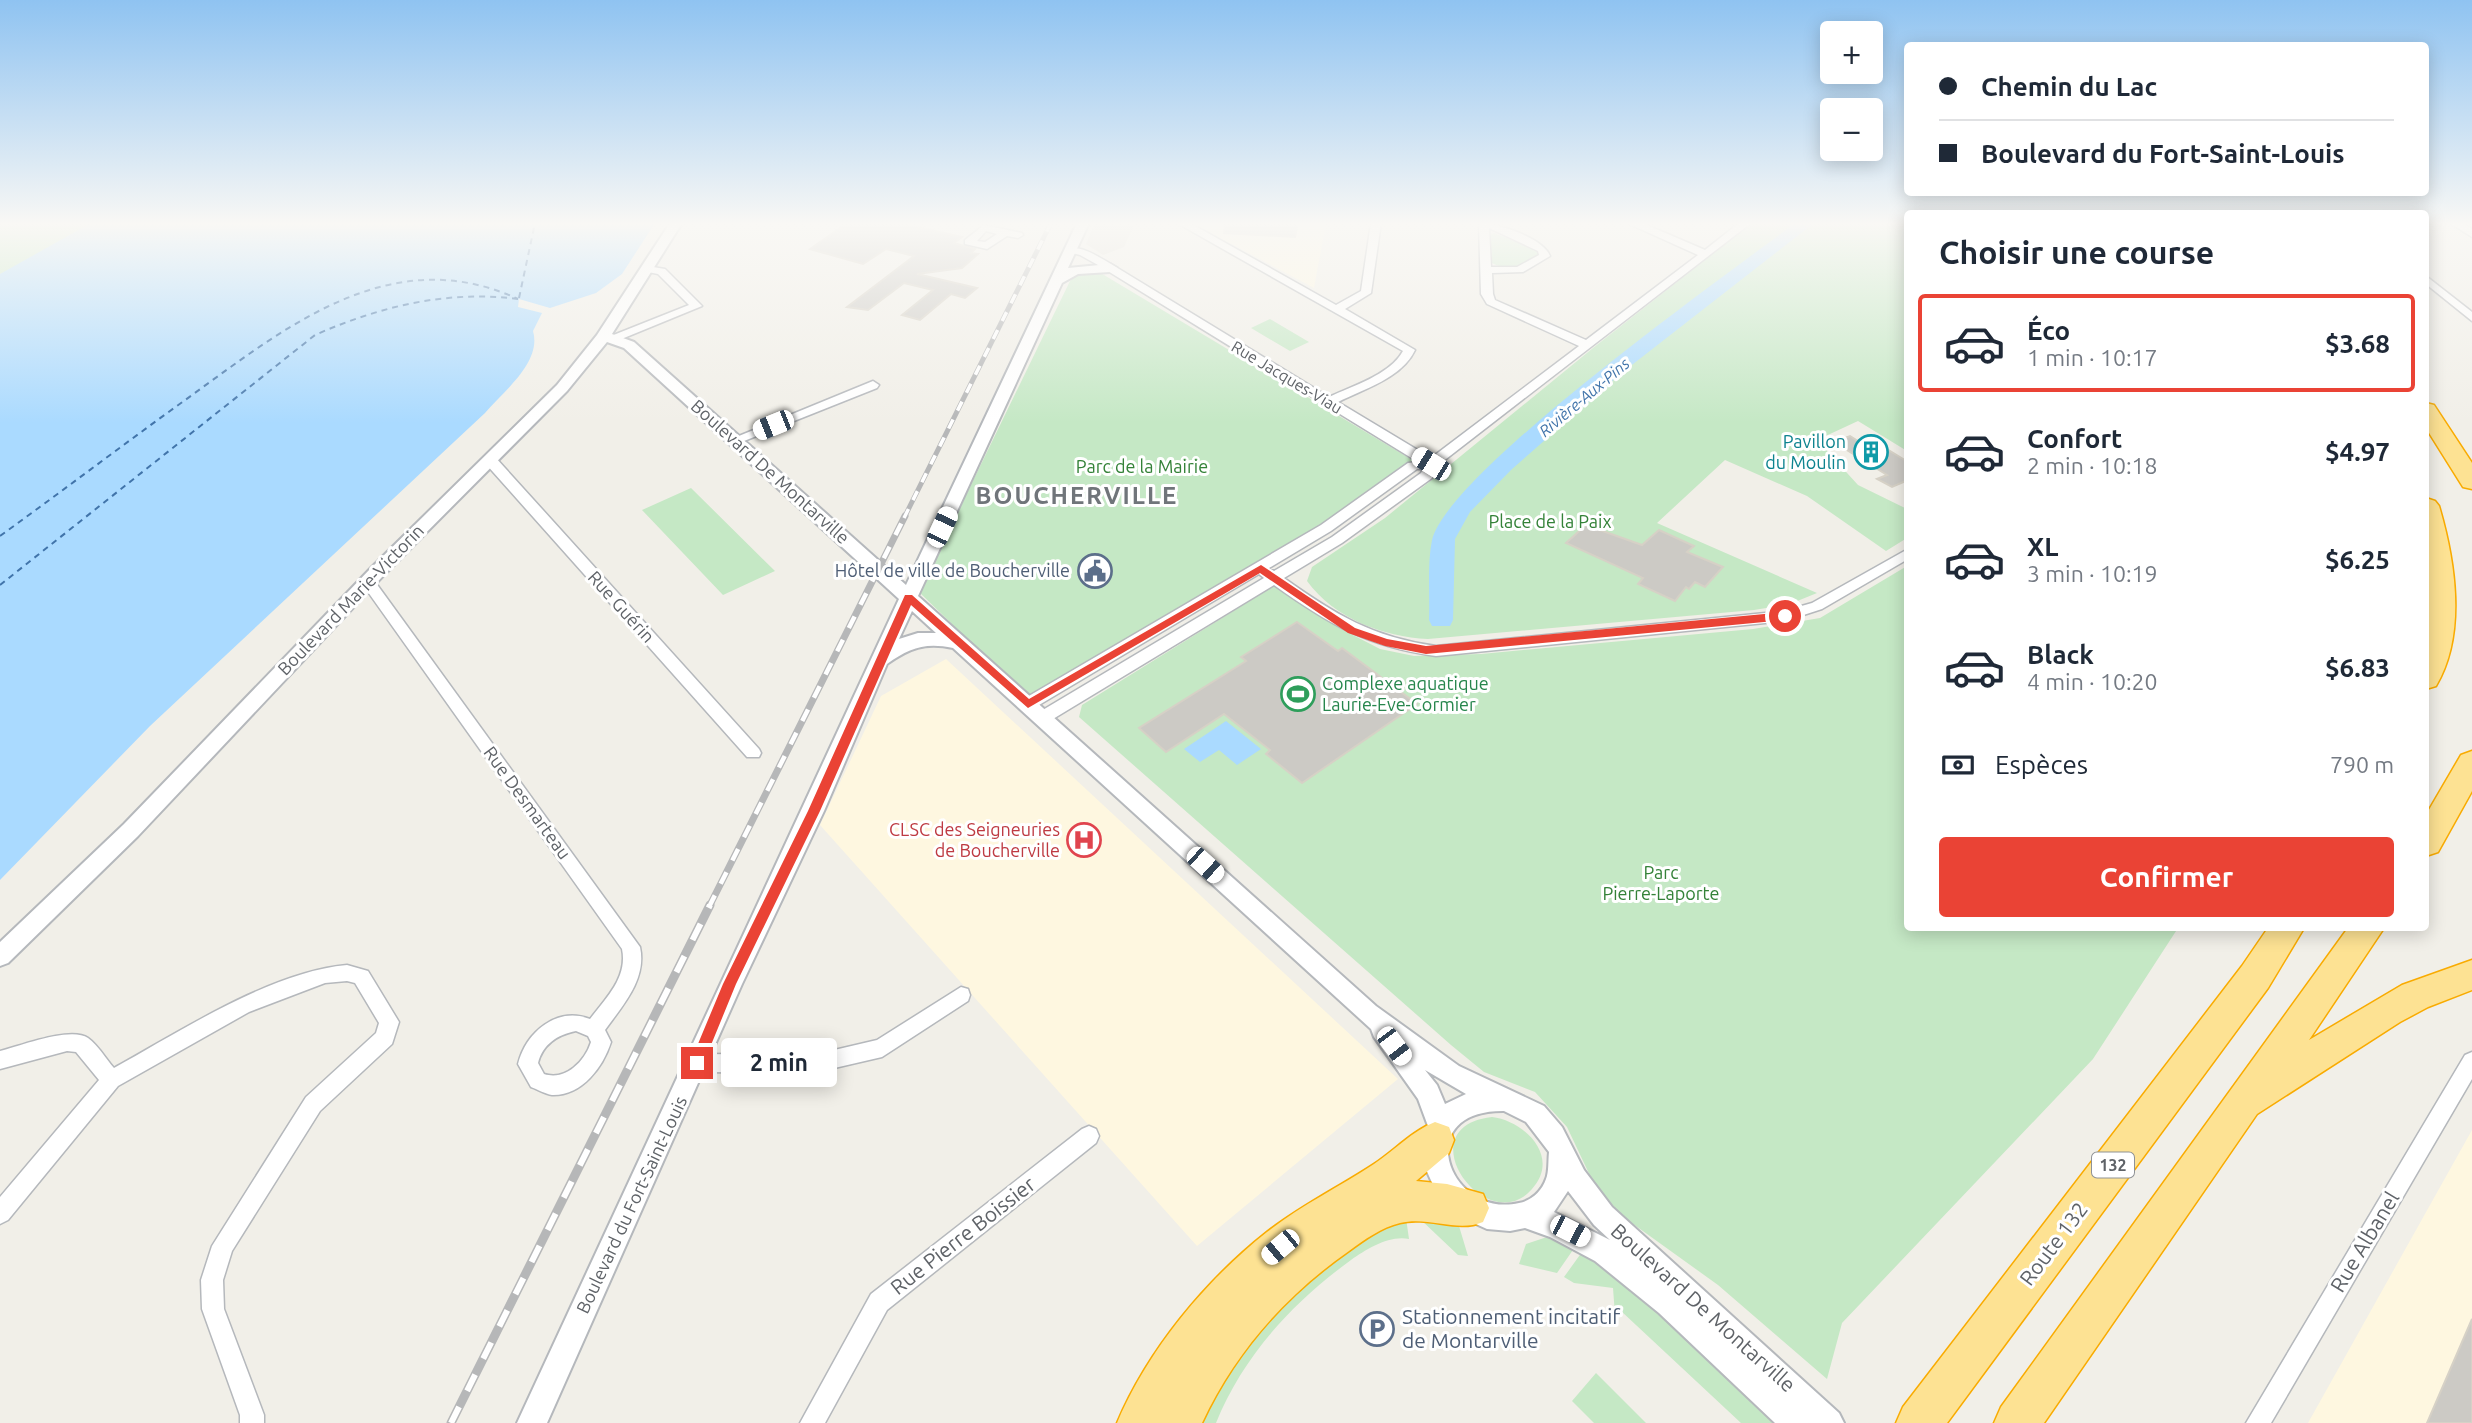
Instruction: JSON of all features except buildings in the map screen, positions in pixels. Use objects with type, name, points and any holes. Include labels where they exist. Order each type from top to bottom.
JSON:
[{"type":"highway","points":[[2429,414],[2472,482]]},
{"type":"highway","points":[[2429,517],[2437,546],[2441,599],[2436,642],[2429,668]]},
{"type":"highway","points":[[2429,838],[2472,763]]},
{"type":"highway","name":"Route 132","points":[[1919,1423],[2255,977],[2285,931]]},
{"type":"highway","points":[[2017,1423],[2365,931]]},
{"type":"highway","points":[[2242,1106],[2393,1006],[2430,987],[2472,975]]},
{"type":"highway","points":[[1140,1423],[1166,1379],[1202,1328],[1252,1272],[1307,1227],[1404,1169],[1438,1133]]},
{"type":"highway","points":[[1179,1423],[1204,1373],[1238,1323],[1276,1281],[1310,1252],[1349,1227],[1402,1202],[1426,1200],[1469,1208]]},
{"type":"street","name":"Boulevard Marie-Victorin","points":[[0,956],[165,795],[368,582],[562,388],[609,338],[635,289]]},
{"type":"street","points":[[609,338],[696,306],[679,289]]},
{"type":"street","name":"Boulevard du Fort-Saint-Louis","points":[[532,1423],[697,1063],[730,984],[814,811],[879,662],[1052,289]]},
{"type":"street","name":"Rue Jacques-Viau","points":[[1145,289],[1431,464]]},
{"type":"street","points":[[1302,289],[1405,346],[1408,356],[1379,378],[1328,402]]},
{"type":"street","points":[[1337,309],[1366,293],[1367,289]]},
{"type":"street","points":[[1487,289],[1491,302],[1587,345]]},
{"type":"street","points":[[1035,711],[1303,561],[1422,479],[1431,464],[1660,289]]},
{"type":"street","points":[[2438,289],[2472,318]]},
{"type":"street","name":"Boulevard De Montarville","points":[[609,338],[629,345],[1368,1013],[1450,1074],[1512,1101],[1542,1119],[1586,1195],[1615,1229],[1813,1418]]},
{"type":"street","points":[[735,440],[873,385]]},
{"type":"street","name":"Rue Guérin","points":[[490,460],[753,753]]},
{"type":"street","points":[[1035,711],[1326,528],[1413,466],[1431,464]]},
{"type":"street","points":[[1261,568],[1339,624],[1367,637],[1407,647],[1450,650],[1785,616],[1817,606],[1904,555]]},
{"type":"street","points":[[1303,561],[1298,572],[1297,586],[1309,602]]},
{"type":"street","name":"Rue Desmarteau","points":[[368,582],[631,947],[636,960],[632,974],[595,1028]]},
{"type":"street","points":[[1236,600],[1268,593],[1309,602]]},
{"type":"street","points":[[879,662],[897,646],[916,638],[939,638],[961,644]]},
{"type":"street","points":[[0,1213],[111,1080],[242,1006],[324,975],[347,973],[361,977],[389,1022],[385,1038],[313,1104],[223,1246],[212,1280],[213,1309],[252,1415],[252,1423]]},
{"type":"street","points":[[697,1063],[813,1064],[882,1048],[961,995]]},
{"type":"street","name":"Boulevard De Montarville","points":[[1368,1013],[1422,1084],[1438,1133],[1436,1161],[1443,1182],[1454,1197],[1469,1208],[1504,1219],[1528,1216],[1585,1238],[1629,1268],[1813,1418]]},
{"type":"street","points":[[0,1060],[67,1042],[81,1044],[111,1080]]},
{"type":"street","name":"Rue Albanel","points":[[2258,1423],[2472,1061]]},
{"type":"street","points":[[1438,1133],[1465,1105],[1490,1100],[1512,1101]]},
{"type":"street","name":"Rue Pierre Boissier","points":[[812,1423],[880,1302],[1088,1136]]},
{"type":"street","points":[[1528,1216],[1543,1206],[1554,1192],[1560,1177],[1561,1152]]},
{"type":"shaded area","points":[[946,659],[1398,1079],[1197,1246],[820,825],[881,696]]},
{"type":"shaded area","points":[[2472,1130],[2472,1423],[2308,1423]]},
{"type":"green space","name":"Parc de la Mairie","points":[[1066,289],[1128,289],[1414,461],[1305,535],[1029,699],[919,592]]},
{"type":"green space","name":"Place de la Paix","points":[[1668,289],[1904,289],[1904,449],[1858,421],[1817,440],[1858,485],[1904,508],[1904,540],[1886,551],[1807,496],[1725,460],[1657,523],[1817,593],[1790,604],[1754,610],[1428,639],[1377,630],[1345,615],[1318,594],[1307,581],[1312,567],[1385,518]]},
{"type":"green space","points":[[1270,319],[1309,342],[1290,351],[1251,328]]},
{"type":"green space","points":[[691,488],[775,571],[723,595],[642,510]]},
{"type":"green space","name":"Parc Pierre-Laporte","points":[[1904,568],[1904,931],[2176,931],[2093,1059],[1842,1323],[1827,1379],[1718,1285],[1622,1216],[1593,1182],[1567,1127],[1535,1092],[1484,1072],[1451,1045],[1079,717],[1082,705],[1277,584],[1353,635],[1380,649],[1414,656],[1481,654],[1753,629],[1820,618]]},
{"type":"green space","points":[[1492,1117],[1516,1125],[1527,1133],[1541,1153],[1543,1165],[1540,1177],[1532,1189],[1514,1201],[1494,1201],[1476,1192],[1462,1176],[1454,1158],[1455,1140],[1467,1125]]},
{"type":"green space","points":[[1405,1211],[1409,1239],[1394,1239],[1371,1247],[1309,1294],[1255,1353],[1227,1398],[1216,1423],[1198,1423],[1226,1368],[1319,1265]]},
{"type":"green space","points":[[1419,1218],[1459,1226],[1468,1256],[1458,1255]]},
{"type":"green space","points":[[1550,1236],[1575,1247],[1557,1273],[1519,1264],[1526,1244]]},
{"type":"green space","points":[[1582,1252],[1649,1299],[1676,1331],[1773,1423],[1741,1423],[1621,1311],[1615,1315],[1613,1288],[1574,1283],[1564,1277]]},
{"type":"green space","points":[[1596,1373],[1646,1423],[1594,1423],[1572,1401]]},
{"type":"water","points":[[0,289],[601,289],[550,308],[519,299],[518,307],[542,313],[533,331],[532,354],[511,386],[150,726],[0,880]]},
{"type":"water","points":[[1226,721],[1261,749],[1237,765],[1219,750],[1200,762],[1184,749]]},
{"type":"waterway","name":"Rivière-Aux-Pins","points":[[1441,620],[1444,539],[1461,509],[1503,465],[1612,371],[1719,289]]},
{"type":"ferry route","points":[[0,536],[257,348],[338,302],[373,289]]},
{"type":"ferry route","points":[[489,289],[518,299]]},
{"type":"ferry route","points":[[519,298],[521,289]]},
{"type":"ferry route","points":[[0,585],[315,335],[365,316],[415,303],[466,297],[518,299]]},
{"type":"railway","points":[[904,517],[1018,289]]},
{"type":"railway","points":[[709,907],[904,517]]},
{"type":"railway","points":[[451,1423],[709,907]]},
{"type":"place","name":"Pavillon du Moulin","points":[[1871,452]]},
{"type":"place","name":"Hôtel de ville de Boucherville","points":[[1095,571]]},
{"type":"place","name":"Complexe aquatique Laurie-Eve-Cormier","points":[[1298,694]]},
{"type":"place","name":"CLSC des Seigneuries de Boucherville","points":[[1084,840]]},
{"type":"place","name":"Stationnement incitatif de Montarville","points":[[1377,1329]]},
{"type":"district","name":"BOUCHERVILLE","points":[[1077,496]]},
{"type":"route","points":[[697,1063],[730,984],[814,811],[909,598],[1028,704],[1261,568],[1352,631],[1385,643],[1436,651],[1785,616]]}]
